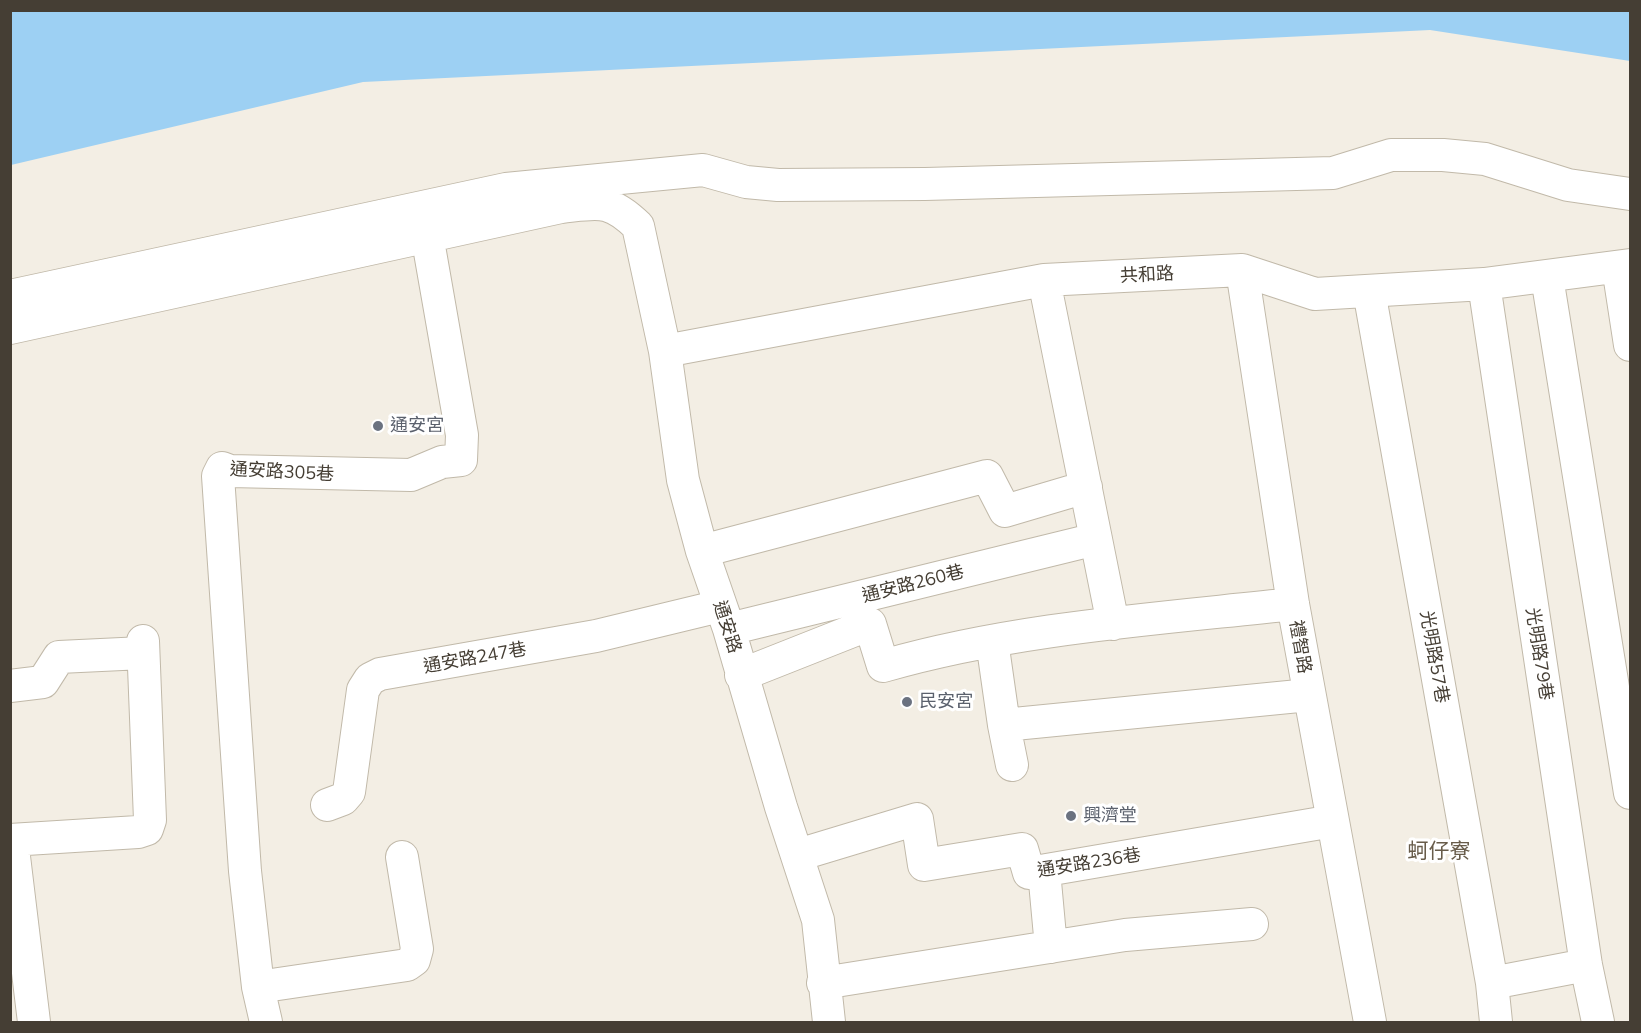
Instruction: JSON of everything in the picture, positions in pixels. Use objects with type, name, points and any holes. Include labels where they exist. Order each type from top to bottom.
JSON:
[{"type":"street","points":[[10,297],[506,189],[643,183],[703,170],[746,182],[778,185],[972,183],[1333,173],[1391,155],[1443,155],[1485,159],[1568,185],[1630,194]]},
{"type":"street","name":"通安路","points":[[427,235],[561,207],[594,203],[613,206],[638,226],[665,351],[683,480],[702,551],[725,617],[818,920],[823,944],[823,983],[829,1023]]},
{"type":"street","points":[[10,328],[427,235]]},
{"type":"street","name":"通安路305巷","points":[[258,987],[240,817],[218,476],[222,468],[230,471],[411,475],[442,462],[462,460],[462,435],[427,235]]},
{"type":"street","points":[[1624,266],[1630,345]]},
{"type":"street","name":"共和路","points":[[665,351],[1044,280],[1242,270],[1314,294],[1484,284],[1624,266]]},
{"type":"street","name":"禮智路","points":[[1242,270],[1293,604],[1370,1023]]},
{"type":"street","points":[[1547,277],[1630,793]]},
{"type":"street","points":[[1044,280],[1113,624]]},
{"type":"street","name":"光明路79巷","points":[[1484,284],[1586,965],[1598,1023]]},
{"type":"street","name":"光明路57巷","points":[[1369,291],[1492,983],[1496,1023]]},
{"type":"street","points":[[702,551],[987,476],[1005,511],[1086,487]]},
{"type":"street","name":"通安路260巷","points":[[725,617],[1096,539]]},
{"type":"street","points":[[741,675],[870,624],[883,666],[944,649],[992,641],[1113,624],[1293,604]]},
{"type":"street","name":"通安路247巷","points":[[327,805],[344,799],[350,792],[363,690],[370,679],[380,674],[596,636],[725,617]]},
{"type":"street","points":[[992,641],[1012,765]]},
{"type":"street","points":[[10,686],[43,682],[59,657],[143,647],[150,820],[147,829],[138,832],[11,840],[34,1023]]},
{"type":"street","points":[[1004,725],[1309,695]]},
{"type":"street","name":"通安路236巷","points":[[798,855],[917,819],[924,865],[1022,849],[1029,873],[1333,821]]},
{"type":"street","points":[[266,1023],[258,987],[407,966],[414,960],[417,950],[402,857]]},
{"type":"street","points":[[1044,871],[1051,947]]},
{"type":"street","points":[[823,983],[1125,935],[1252,924]]},
{"type":"street","points":[[1492,983],[1586,965]]},
{"type":"water","points":[[1630,10],[1630,61],[1430,30],[363,82],[11,165],[11,11]]},
{"type":"place","name":"通安宮","points":[[378,426]]},
{"type":"place","name":"民安宮","points":[[907,702]]},
{"type":"place","name":"興濟堂","points":[[1071,816]]},
{"type":"district","name":"蚵仔寮","points":[[1439,852]]}]
